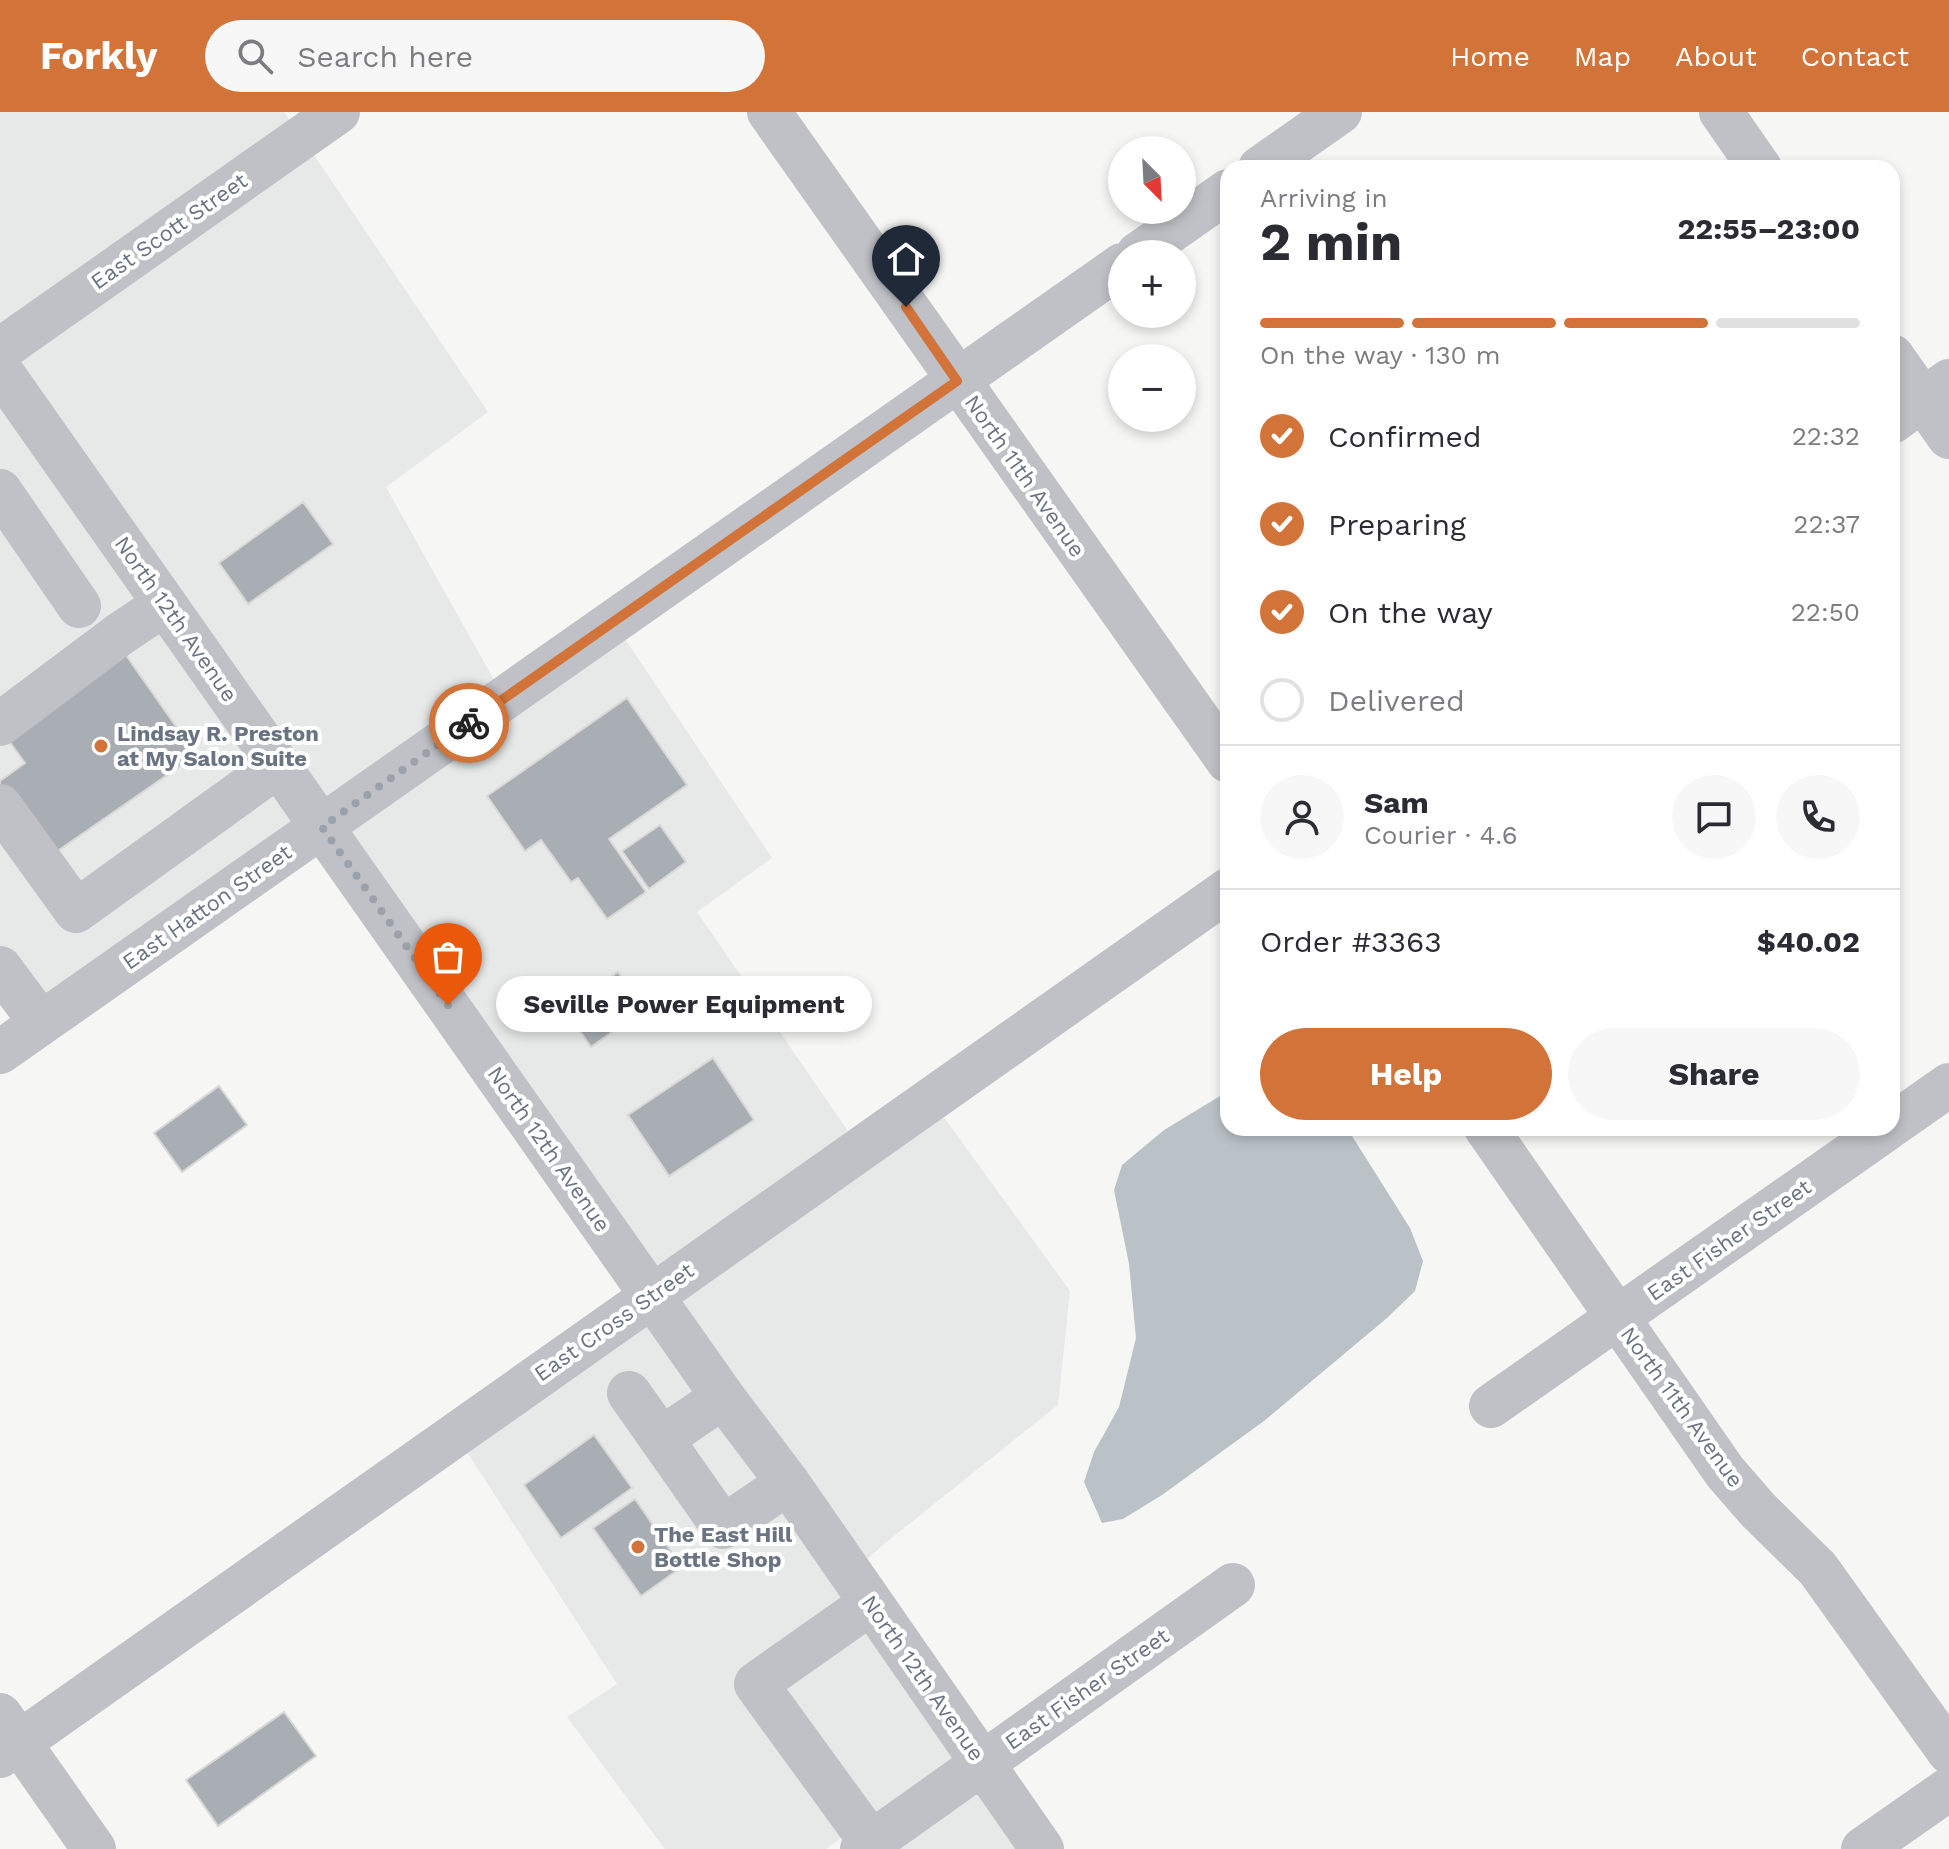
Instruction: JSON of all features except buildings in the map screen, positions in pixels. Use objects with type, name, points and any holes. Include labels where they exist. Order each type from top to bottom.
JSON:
[{"type":"street","name":"East Scott Street","points":[[0,350],[338,112]]},
{"type":"street","name":"North 11th Avenue","points":[[769,112],[1220,750]]},
{"type":"street","points":[[1271,160],[1340,112]]},
{"type":"street","points":[[1721,112],[1754,160]]},
{"type":"street","points":[[1158,240],[1220,197]]},
{"type":"street","name":"East Hatton Street","points":[[0,1052],[1108,275]]},
{"type":"street","points":[[1900,368],[1949,437]]},
{"type":"street","name":"North 12th Avenue","points":[[0,370],[723,1397],[788,1483],[1042,1849]]},
{"type":"street","points":[[78,481],[10,506],[79,606]]},
{"type":"street","points":[[0,724],[165,604]]},
{"type":"street","points":[[0,806],[76,911],[279,765]]},
{"type":"street","name":"East Cross Street","points":[[6,1738],[307,1541],[1220,896]]},
{"type":"street","points":[[0,968],[41,1023]]},
{"type":"street","name":"East Fisher Street","points":[[1900,1120],[1949,1085]]},
{"type":"street","name":"North 11th Avenue","points":[[1492,1136],[1725,1472],[1758,1510],[1818,1569],[1949,1752]]},
{"type":"street","name":"East Fisher Street","points":[[1491,1406],[1877,1136]]},
{"type":"street","points":[[629,1393],[723,1527],[788,1483]]},
{"type":"street","points":[[661,1439],[723,1397]]},
{"type":"street","name":"East Fisher Street","points":[[867,1846],[1233,1585]]},
{"type":"street","points":[[867,1846],[756,1684],[871,1603]]},
{"type":"street","points":[[6,1738],[94,1849]]},
{"type":"street","points":[[1863,1849],[1949,1789]]},
{"type":"shaded area","points":[[0,112],[284,112],[290,121],[0,325]]},
{"type":"shaded area","points":[[314,155],[488,412],[386,487],[494,680],[325,799],[17,363]]},
{"type":"shaded area","points":[[0,402],[295,820],[13,1017],[0,997]]},
{"type":"shaded area","points":[[625,639],[772,858],[697,912],[848,1131],[654,1268],[348,833]]},
{"type":"shaded area","points":[[1220,1096],[1220,1136],[1352,1136],[1410,1228],[1423,1261],[1415,1291],[1264,1421],[1162,1495],[1123,1519],[1102,1523],[1084,1482],[1094,1452],[1119,1407],[1136,1338],[1129,1264],[1114,1190],[1122,1165],[1164,1130]]},
{"type":"shaded area","points":[[943,1116],[1070,1291],[1058,1405],[863,1563],[678,1301]]},
{"type":"shaded area","points":[[649,1322],[955,1757],[826,1849],[665,1849],[567,1717],[617,1684],[467,1452]]},
{"type":"shaded area","points":[[979,1791],[1020,1849],[898,1849]]},
{"type":"way so far","points":[[448,1005],[322,827],[469,723]]},
{"type":"place","name":"Lindsay R. Preston at My Salon Suite","points":[[101,746]]},
{"type":"place","name":"Seville Power Equipment","points":[[448,1005]]},
{"type":"place","name":"The East Hill Bottle Shop","points":[[638,1547]]},
{"type":"route","points":[[469,723],[957,381],[906,307]]}]
